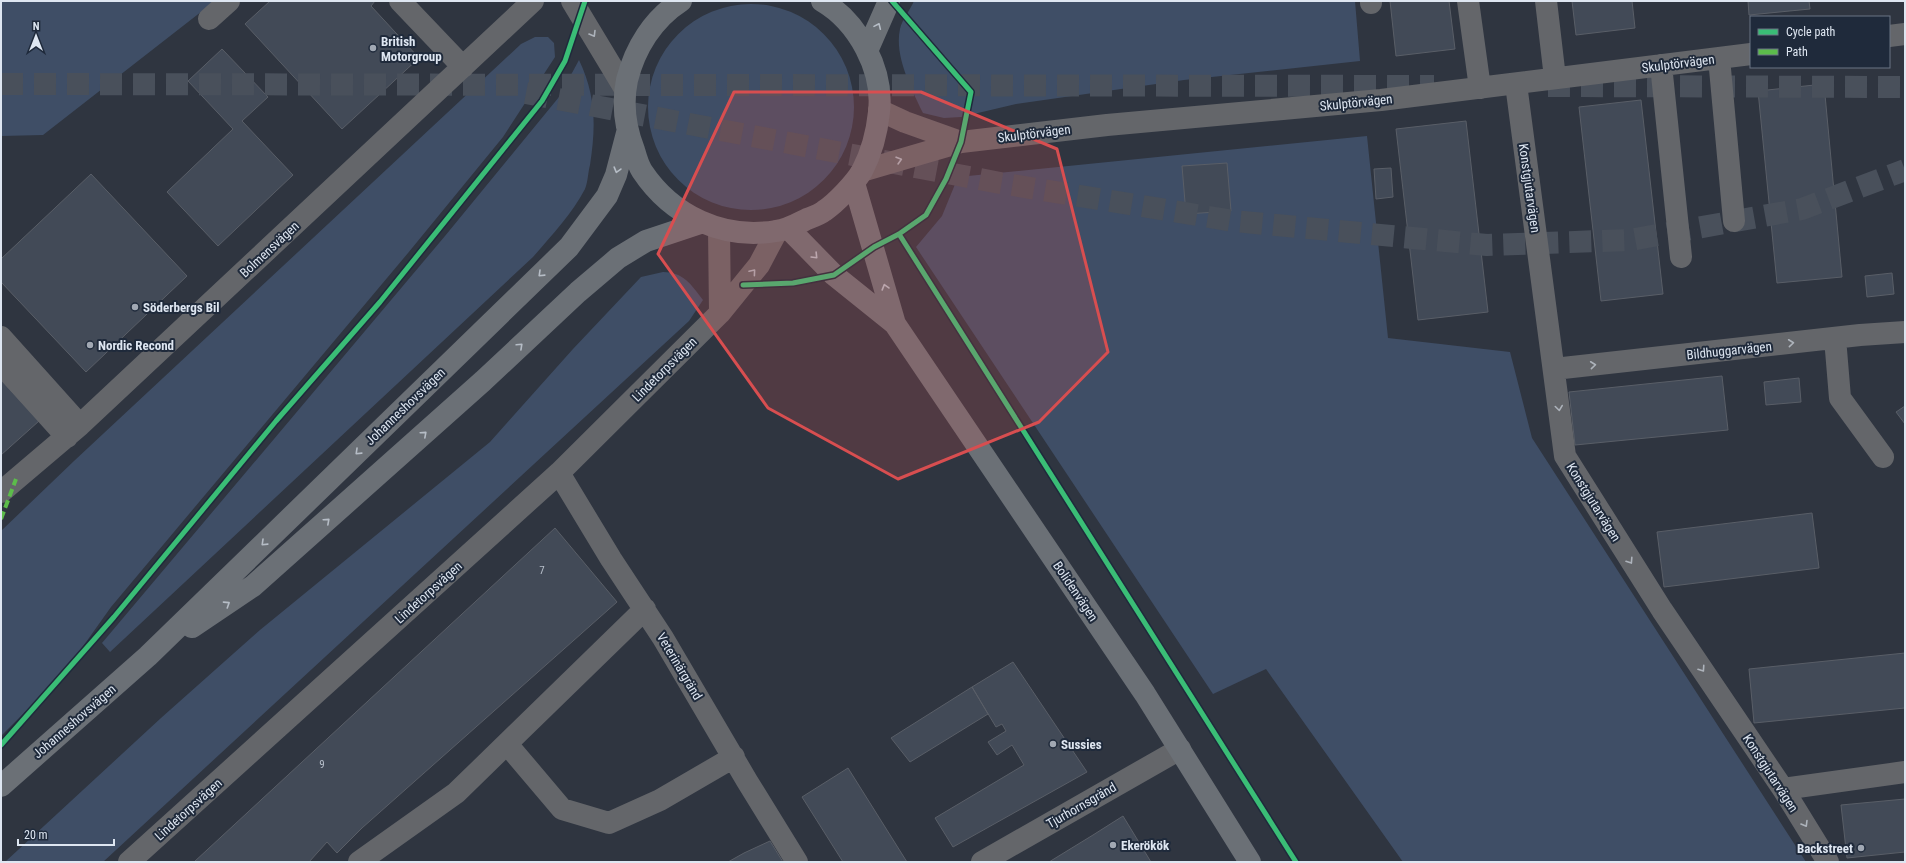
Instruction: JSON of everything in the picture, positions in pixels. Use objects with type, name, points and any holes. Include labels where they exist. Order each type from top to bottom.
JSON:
[{"type":"main road","points":[[680,1],[672,6],[655,23],[641,43],[631,66],[625,89],[624,111],[627,133],[641,170],[666,201],[710,226],[748,233],[783,230],[824,211],[858,177],[874,141],[879,110],[878,90],[874,70],[867,51],[851,26],[829,5],[822,1]]},
{"type":"main road","points":[[867,51],[889,1]]},
{"type":"main road","name":"Johanneshovsvägen","points":[[1,786],[148,656],[569,247],[607,196],[616,175],[627,133]]},
{"type":"main road","name":"Bolidenvägen","points":[[858,177],[895,324]]},
{"type":"main road","name":"Johanneshovsvägen","points":[[148,656],[253,586],[483,381],[578,292],[618,258],[646,241],[710,226]]},
{"type":"main road","name":"Bolidenvägen","points":[[783,230],[895,324],[1145,694],[1250,862]]},
{"type":"street","points":[[209,18],[229,1]]},
{"type":"street","points":[[400,1],[463,66]]},
{"type":"street","name":"Bolmensvägen","points":[[1,492],[74,431],[533,1]]},
{"type":"street","points":[[572,1],[625,89]]},
{"type":"street","points":[[1468,1],[1480,88]]},
{"type":"street","points":[[1546,1],[1556,78]]},
{"type":"street","points":[[1890,36],[1905,34]]},
{"type":"street","name":"Skulptörvägen","points":[[858,177],[961,142],[1107,125],[1381,100],[1750,54]]},
{"type":"street","points":[[1719,58],[1734,221]]},
{"type":"street","points":[[1661,65],[1681,257]]},
{"type":"street","name":"Konstgjutarvägen","points":[[1516,84],[1565,456],[1662,610],[1783,789],[1828,862]]},
{"type":"street","name":"Skulptörvägen","points":[[879,110],[905,122],[961,142]]},
{"type":"street","points":[[710,226],[720,313]]},
{"type":"street","name":"Lindetorpsvägen","points":[[129,862],[559,473],[720,313],[759,265],[783,230]]},
{"type":"street","name":"Bildhuggarvägen","points":[[1554,369],[1835,338],[1905,332]]},
{"type":"street","points":[[1,338],[74,431]]},
{"type":"street","points":[[1835,338],[1840,398],[1882,457]]},
{"type":"street","points":[[1,364],[74,431]]},
{"type":"street","name":"Veterinärgränd","points":[[559,473],[611,559],[645,609],[796,862]]},
{"type":"street","points":[[359,862],[456,793],[645,609]]},
{"type":"street","points":[[508,744],[562,809],[610,823],[660,800],[734,757]]},
{"type":"street","name":"Tjurhornsgränd","points":[[982,862],[1180,749]]},
{"type":"street","points":[[1783,789],[1905,772]]},
{"type":"highlighted area","points":[[734,92],[921,92],[1057,149],[1108,352],[1039,422],[898,479],[768,408],[658,254]]},
{"type":"shaded area","points":[[1,1],[215,1],[43,135],[1,136]]},
{"type":"shaded area","points":[[914,1],[1355,1],[1360,61],[1184,80],[1016,104],[961,117],[944,118],[923,113],[909,83],[902,61],[899,39],[900,29],[902,22]]},
{"type":"shaded area","points":[[751,4],[771,6],[790,12],[808,21],[824,34],[837,50],[846,68],[852,87],[854,107],[852,127],[846,146],[837,164],[824,180],[808,193],[790,202],[771,208],[751,210],[731,208],[712,202],[694,193],[678,180],[665,164],[656,146],[650,127],[648,107],[650,87],[656,68],[665,50],[678,34],[694,21],[712,12],[731,6]]},
{"type":"shaded area","points":[[535,37],[548,37],[554,43],[555,57],[503,137],[408,253],[111,607],[64,673],[1,736],[1,531],[521,44]]},
{"type":"shaded area","points":[[579,60],[585,73],[592,99],[594,124],[592,151],[585,189],[561,224],[533,257],[110,652],[102,643],[445,236],[559,97]]},
{"type":"shaded area","points":[[1367,136],[1388,338],[1510,352],[1532,438],[1806,862],[1403,862],[1266,669],[1213,694],[916,247],[942,216],[958,177]]},
{"type":"shaded area","points":[[663,272],[676,274],[686,280],[703,300],[689,321],[103,862],[5,862],[161,718],[260,630],[490,442],[573,349],[641,277]]},
{"type":"building","points":[[270,1],[375,1],[371,6],[419,58],[342,129],[245,24]]},
{"type":"building","points":[[1390,1],[1449,1],[1455,49],[1396,56]]},
{"type":"building","points":[[1572,1],[1632,1],[1635,28],[1576,35]]},
{"type":"building","points":[[1748,1],[1809,1],[1810,9],[1749,15]]},
{"type":"building","points":[[222,49],[268,97],[242,121],[293,175],[218,246],[167,192],[233,129],[188,81]]},
{"type":"building","points":[[1824,84],[1842,277],[1777,283],[1758,91]]},
{"type":"building","points":[[1641,100],[1663,294],[1601,301],[1579,107]]},
{"type":"building","points":[[1466,121],[1488,312],[1418,320],[1396,129]]},
{"type":"building","points":[[1227,163],[1231,211],[1186,214],[1182,166]]},
{"type":"building","points":[[1391,168],[1393,197],[1376,199],[1374,169]]},
{"type":"building","points":[[91,174],[187,276],[86,372],[1,282],[1,259]]},
{"type":"building","points":[[1892,273],[1894,294],[1867,297],[1865,276]]},
{"type":"building","points":[[1722,376],[1728,430],[1575,445],[1569,392]]},
{"type":"building","points":[[1799,378],[1801,402],[1766,405],[1764,382]]},
{"type":"building","points":[[1,380],[39,421],[1,455]]},
{"type":"building","points":[[1905,406],[1905,424],[1896,412]]},
{"type":"building","points":[[1812,513],[1819,568],[1664,587],[1657,532]]},
{"type":"building","points":[[555,528],[617,602],[362,828],[337,853],[327,842],[309,862],[194,862]]},
{"type":"building","points":[[1905,653],[1905,708],[1754,723],[1749,669]]},
{"type":"building","points":[[1013,662],[1087,772],[953,847],[935,818],[1024,765],[1012,745],[997,755],[988,742],[1006,731],[1002,724],[996,727],[972,687]]},
{"type":"building","points":[[972,687],[988,714],[910,762],[891,738]]},
{"type":"building","points":[[848,768],[907,862],[843,862],[802,797]]},
{"type":"building","points":[[1905,799],[1905,852],[1847,858],[1841,805]]},
{"type":"building","points":[[1123,816],[1151,862],[1049,862],[1093,835]]},
{"type":"building","points":[[770,841],[783,862],[728,862],[744,853]]},
{"type":"tunnel","points":[[1,84],[1434,86]]},
{"type":"tunnel","points":[[1548,86],[1905,87]]},
{"type":"tunnel","points":[[526,93],[1000,183],[1234,221],[1487,245],[1630,240],[1802,209],[1905,170]]},
{"type":"marked path","points":[[1,519],[16,479]]},
{"type":"cycle path","points":[[1,745],[114,617],[276,421],[380,302],[542,101],[565,61],[585,1]]},
{"type":"cycle path","points":[[743,285],[793,283],[834,275],[874,247],[899,234],[926,215],[946,179],[961,142],[971,92],[892,1]]},
{"type":"cycle path","points":[[899,234],[1296,862]]},
{"type":"place","name":"British Motorgroup","points":[[373,48]]},
{"type":"place","name":"Söderbergs Bil","points":[[135,307]]},
{"type":"place","name":"Nordic Recond","points":[[90,345]]},
{"type":"place","name":"Sussies","points":[[1053,744]]},
{"type":"place","name":"Ekerökök","points":[[1113,845]]},
{"type":"place","name":"Backstreet","points":[[1861,848]]}]
